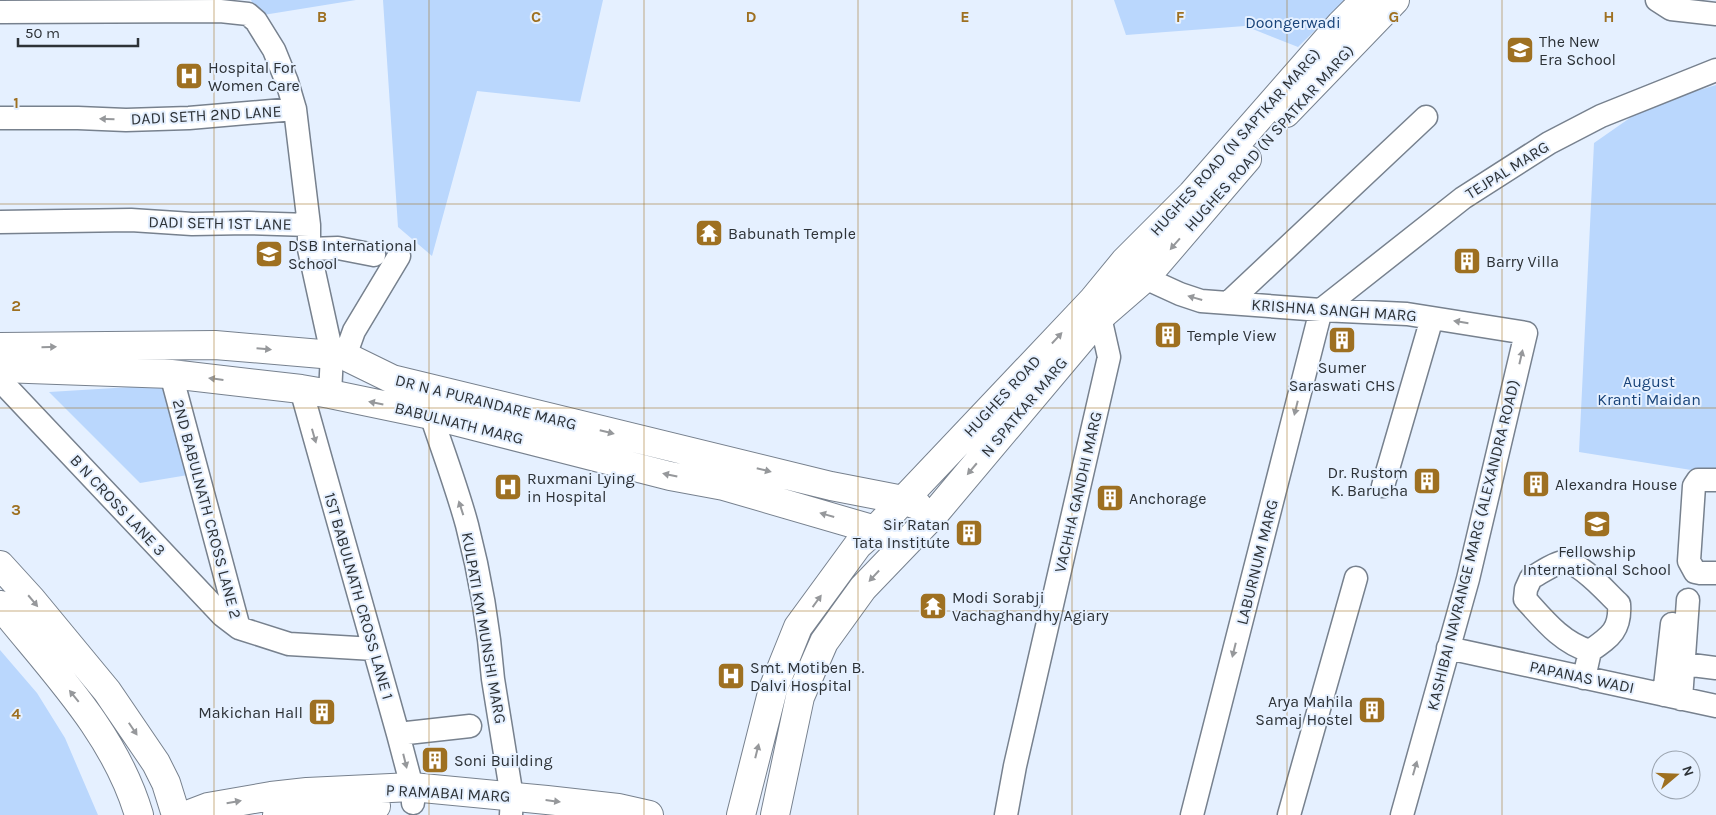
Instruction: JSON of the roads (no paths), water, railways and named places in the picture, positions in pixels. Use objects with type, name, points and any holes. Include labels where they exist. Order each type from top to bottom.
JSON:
[{"type":"main road","name":"HUGHES ROAD (N SAPTKAR MARG)","points":[[1135,270],[1192,194],[1341,24],[1365,0]]},
{"type":"main road","name":"HUGHES ROAD (N SPATKAR MARG)","points":[[1135,270],[1395,0]]},
{"type":"main road","name":"N SPATKAR MARG","points":[[777,802],[800,696],[824,642],[863,588],[936,512],[1100,317],[1135,270]]},
{"type":"main road","name":"HUGHES ROAD","points":[[876,529],[1093,300],[1135,270]]},
{"type":"main road","name":"DR N A PURANDARE MARG","points":[[0,347],[215,345],[338,355],[392,379],[831,486],[903,500],[936,512]]},
{"type":"main road","name":"BABULNATH MARG","points":[[0,368],[171,374],[330,394],[431,415],[661,474],[724,486],[876,529],[907,541]]},
{"type":"main road","points":[[741,815],[774,689],[798,627],[858,546],[876,529]]},
{"type":"main road","points":[[0,565],[31,599],[107,691],[156,763],[166,783],[176,815]]},
{"type":"main road","points":[[0,605],[86,712],[112,753],[134,800],[138,815]]},
{"type":"main road","points":[[749,784],[777,802]]},
{"type":"main road","name":"P RAMABAI MARG","points":[[187,815],[208,807],[274,809],[307,792],[412,795],[517,810],[618,812],[649,815]]},
{"type":"street","points":[[1657,0],[1672,9],[1716,14]]},
{"type":"street","points":[[0,12],[220,11],[248,14],[256,21],[274,50],[287,82],[295,109]]},
{"type":"street","name":"TEJPAL MARG","points":[[1321,310],[1463,198],[1550,143],[1601,116],[1716,70]]},
{"type":"street","name":"DADI SETH 2ND LANE","points":[[0,118],[126,120],[189,118],[295,109],[309,225]]},
{"type":"street","points":[[1228,303],[1426,118]]},
{"type":"street","name":"DADI SETH 1ST LANE","points":[[0,222],[132,220],[192,224],[309,225],[309,249],[338,355]]},
{"type":"street","points":[[309,249],[338,248],[374,255]]},
{"type":"street","points":[[330,394],[338,355],[399,256]]},
{"type":"street","name":"KRISHNA SANGH MARG","points":[[1135,270],[1180,294],[1201,301],[1407,314],[1526,333]]},
{"type":"street","name":"LABURNUM MARG","points":[[1192,815],[1321,310]]},
{"type":"street","name":"VACHHA GANDHI MARG","points":[[1006,815],[1017,757],[1109,357],[1100,317]]},
{"type":"street","points":[[1383,486],[1432,318]]},
{"type":"street","name":"KASHIBAI NAVRANGE MARG (ALEXANDRA ROAD)","points":[[1402,815],[1468,579],[1526,333]]},
{"type":"street","name":"2ND BABULNATH CROSS LANE 2","points":[[171,374],[239,628],[289,644],[374,649]]},
{"type":"street","name":"B N CROSS LANE 3","points":[[0,380],[222,615],[239,628]]},
{"type":"street","name":"1ST BABULNATH CROSS LANE 1","points":[[301,389],[398,734],[412,795]]},
{"type":"street","name":"KULPATI KM MUNSHI MARG","points":[[431,415],[464,514],[478,572],[492,661],[493,679],[517,810]]},
{"type":"street","points":[[1716,480],[1698,480],[1694,486],[1689,561],[1695,572],[1716,573]]},
{"type":"street","points":[[1289,815],[1356,578]]},
{"type":"street","points":[[1681,607],[1684,664],[1673,697],[1681,607]]},
{"type":"street","name":"PAPANAS WADI","points":[[1448,648],[1716,706]]},
{"type":"street","points":[[1584,678],[1590,651]]},
{"type":"street","points":[[1684,664],[1716,668]]},
{"type":"street","points":[[398,734],[470,726]]},
{"type":"place","name":"The New Era School","points":[[1520,50]]},
{"type":"place","name":"Hospital For Women Care","points":[[189,76]]},
{"type":"place","name":"Babunath Temple","points":[[709,233]]},
{"type":"place","name":"DSB International School","points":[[269,254]]},
{"type":"place","name":"Barry Villa","points":[[1467,261]]},
{"type":"place","name":"Temple View","points":[[1168,335]]},
{"type":"place","name":"Sumer Saraswati CHS","points":[[1342,340]]},
{"type":"place","name":"Dr. Rustom K. Barucha","points":[[1427,481]]},
{"type":"place","name":"Alexandra House","points":[[1536,484]]},
{"type":"place","name":"Ruxmani Lying in Hospital","points":[[508,487]]},
{"type":"place","name":"Anchorage","points":[[1110,498]]},
{"type":"place","name":"Fellowship International School","points":[[1597,524]]},
{"type":"place","name":"Sir Ratan Tata Institute","points":[[969,533]]},
{"type":"place","name":"Modi Sorabji Vachaghandhy Agiary","points":[[933,606]]},
{"type":"place","name":"Smt. Motiben B. Dalvi Hospital","points":[[731,676]]},
{"type":"place","name":"Arya Mahila Samaj Hostel","points":[[1372,710]]},
{"type":"place","name":"Makichan Hall","points":[[322,712]]},
{"type":"place","name":"Soni Building","points":[[435,760]]},
{"type":"park label","name":"Doongerwadi","points":[[1293,22]]},
{"type":"park label","name":"August Kranti Maidan","points":[[1649,390]]}]
